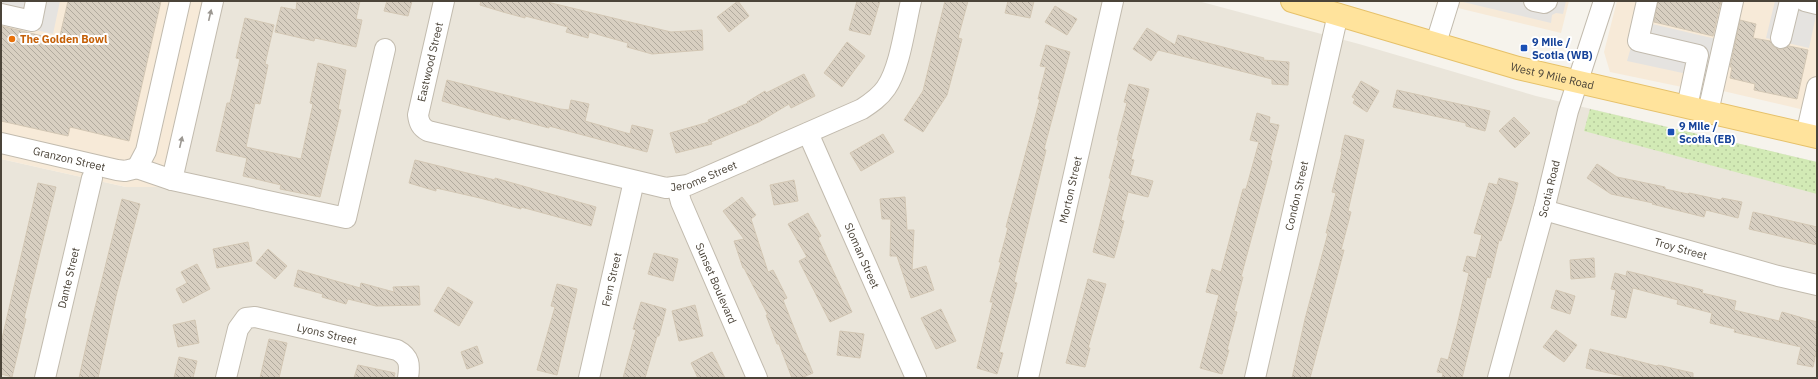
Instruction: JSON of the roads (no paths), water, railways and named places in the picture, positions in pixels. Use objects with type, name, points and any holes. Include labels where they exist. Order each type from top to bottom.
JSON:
[{"type":"main road","name":"West 9 Mile Road","points":[[1292,1],[1334,9],[1436,43],[1518,68],[1811,136]]},
{"type":"street","points":[[1,14],[32,21],[36,1]]},
{"type":"street","points":[[180,1],[146,151],[137,168],[172,180],[346,218],[385,49]]},
{"type":"street","points":[[172,180],[213,1]]},
{"type":"street","name":"Eastwood Street","points":[[419,123],[418,115],[444,1]]},
{"type":"street","name":"Jerome Street","points":[[419,123],[428,131],[634,181],[661,187],[688,185],[862,109],[876,100],[886,88],[896,67],[911,1]]},
{"type":"street","name":"Morton Street","points":[[1028,378],[1113,1]]},
{"type":"street","points":[[1436,43],[1449,1]]},
{"type":"street","points":[[1534,1],[1544,3],[1547,1]]},
{"type":"street","name":"Scotia Road","points":[[1498,378],[1544,210],[1568,111],[1604,1]]},
{"type":"street","points":[[1647,1],[1638,41],[1698,55],[1687,107]]},
{"type":"street","points":[[1708,112],[1733,1]]},
{"type":"street","points":[[1781,38],[1790,1]]},
{"type":"street","points":[[1805,1],[1817,4]]},
{"type":"street","name":"Condon Street","points":[[1255,378],[1334,9]]},
{"type":"street","points":[[1811,136],[1817,87]]},
{"type":"street","name":"Sloman Street","points":[[808,133],[916,378]]},
{"type":"street","name":"Granzon Street","points":[[1,142],[116,170],[126,171],[137,168]]},
{"type":"street","name":"Dante Street","points":[[45,378],[92,178]]},
{"type":"street","name":"Fern Street","points":[[589,378],[634,181]]},
{"type":"street","name":"Sunset Boulevard","points":[[677,187],[681,202],[757,378]]},
{"type":"street","name":"Troy Street","points":[[1544,210],[1778,276],[1817,284]]},
{"type":"street","name":"Lyons Street","points":[[226,378],[238,328],[246,318],[255,317],[266,318],[397,350],[407,357],[409,363],[408,378]]},
{"type":"place","name":"The Golden Bowl","points":[[12,39]]},
{"type":"place","name":"9 Mile / Scotia (WB)","points":[[1524,48]]},
{"type":"place","name":"9 Mile / Scotia (EB)","points":[[1671,132]]}]
